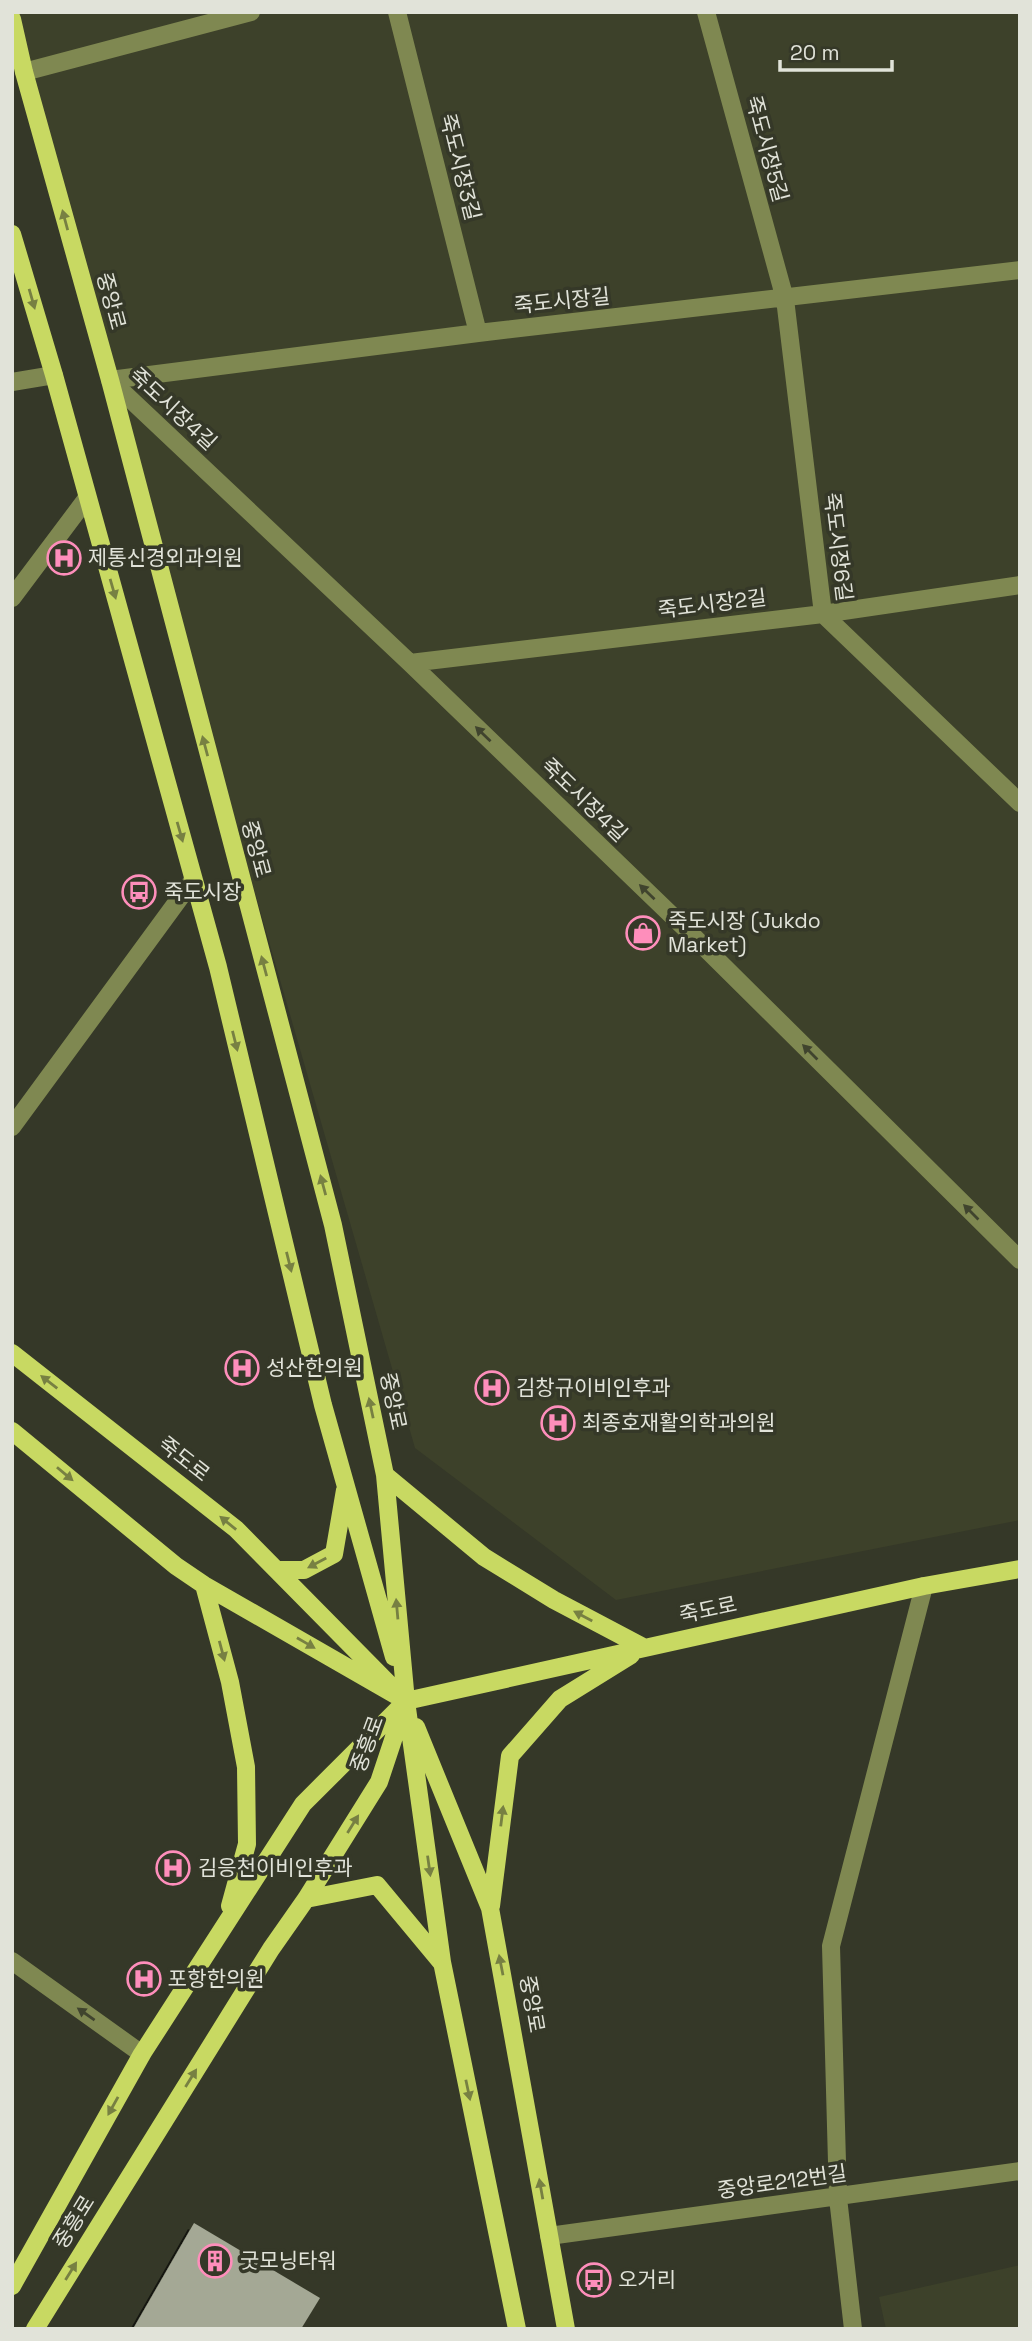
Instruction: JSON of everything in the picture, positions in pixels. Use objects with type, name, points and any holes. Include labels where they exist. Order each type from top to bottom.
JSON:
[{"type":"main road","name":"중앙로","points":[[12,19],[333,1225],[385,1475],[406,1701],[442,1962],[517,2329]]},
{"type":"main road","name":"중앙로","points":[[12,234],[54,375],[218,967],[323,1405],[406,1701],[490,1908],[566,2329]]},
{"type":"main road","name":"죽도로","points":[[12,1353],[236,1529],[406,1701],[924,1586],[1020,1569]]},
{"type":"main road","points":[[12,1431],[176,1566],[204,1585],[406,1701]]},
{"type":"main road","points":[[385,1475],[484,1557],[554,1601],[643,1647]]},
{"type":"main road","points":[[277,1570],[304,1570],[334,1553],[345,1484]]},
{"type":"main road","points":[[204,1585],[230,1682],[246,1767],[247,1844],[226,1923]]},
{"type":"main road","points":[[490,1908],[510,1756],[560,1699],[643,1647]]},
{"type":"main road","name":"중흥로","points":[[35,2329],[271,1949],[306,1899],[379,1782],[406,1701]]},
{"type":"main road","name":"중흥로","points":[[12,2286],[142,2054],[303,1804],[406,1701]]},
{"type":"main road","points":[[306,1899],[377,1885],[442,1962]]},
{"type":"street","points":[[24,72],[251,12]]},
{"type":"street","name":"죽도시장3길","points":[[397,12],[478,333]]},
{"type":"street","name":"죽도시장5길","points":[[705,12],[785,299]]},
{"type":"street","name":"죽도시장길","points":[[110,380],[478,333],[1020,270]]},
{"type":"street","name":"죽도시장6길","points":[[785,299],[823,614],[1020,803]]},
{"type":"street","points":[[12,382],[54,375]]},
{"type":"street","name":"죽도시장4길","points":[[110,380],[410,663],[1017,1253]]},
{"type":"street","points":[[12,598],[87,498]]},
{"type":"street","name":"죽도시장2길","points":[[410,663],[823,614],[1020,585]]},
{"type":"street","points":[[12,1127],[194,880]]},
{"type":"street","points":[[852,2329],[838,2198],[831,1946],[924,1586]]},
{"type":"street","points":[[12,1961],[142,2054]]},
{"type":"street","name":"중앙로212번길","points":[[549,2236],[1020,2171]]},
{"type":"shaded area","name":"죽도시장 (Jukdo Market)","points":[[14,12],[1020,12],[1020,1520],[616,1600],[415,1448],[118,418]]},
{"type":"shaded area","points":[[1020,2265],[1020,2329],[886,2329],[879,2297]]},
{"type":"building","name":"굿모닝타워","points":[[194,2223],[320,2298],[301,2329],[133,2329]]},
{"type":"place","name":"제통신경외과의원","points":[[64,558]]},
{"type":"place","name":"죽도시장","points":[[139,892]]},
{"type":"place","name":"죽도시장 (Jukdo Market)","points":[[643,933]]},
{"type":"place","name":"성산한의원","points":[[242,1368]]},
{"type":"place","name":"김창규이비인후과","points":[[492,1388]]},
{"type":"place","name":"최종호재활의학과의원","points":[[558,1423]]},
{"type":"place","name":"김응천이비인후과","points":[[173,1868]]},
{"type":"place","name":"포항한의원","points":[[144,1979]]},
{"type":"place","name":"굿모닝타워","points":[[215,2261]]},
{"type":"place","name":"오거리","points":[[594,2280]]}]
